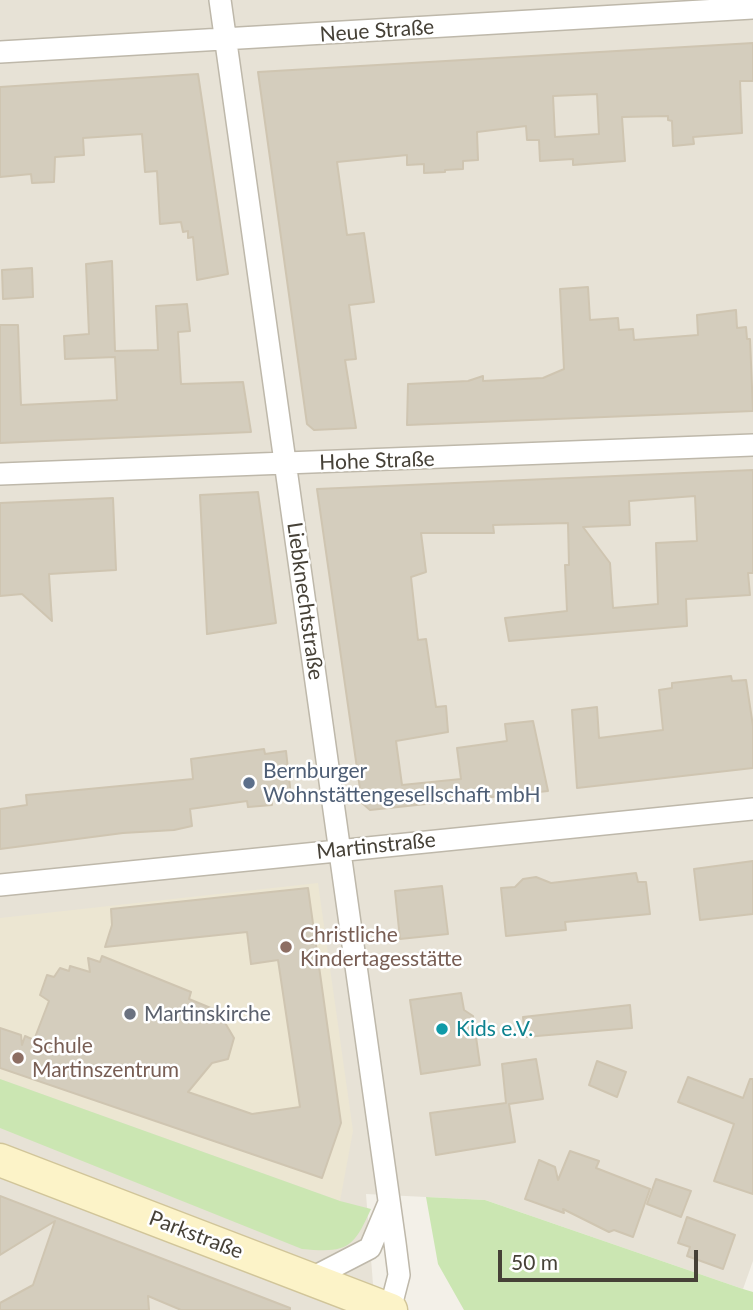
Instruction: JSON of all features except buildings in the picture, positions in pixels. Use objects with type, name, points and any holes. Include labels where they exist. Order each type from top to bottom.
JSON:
[{"type":"main road","name":"Parkstraße","points":[[0,1160],[391,1310]]},
{"type":"street","name":"Liebknechtstraße","points":[[219,0],[399,1275],[391,1310]]},
{"type":"street","name":"Neue Straße","points":[[0,52],[225,41],[753,8]]},
{"type":"street","name":"Hohe Straße","points":[[0,474],[753,445]]},
{"type":"street","name":"Martinstraße","points":[[0,885],[753,809]]},
{"type":"street","points":[[310,1279],[370,1248],[389,1203]]},
{"type":"shaded area","points":[[0,0],[753,0],[753,1261],[743,1289],[485,1200],[366,1194],[375,1310],[0,1310]]},
{"type":"shaded area","points":[[318,883],[353,1131],[340,1201],[0,1079],[0,918]]},
{"type":"green space","points":[[0,1079],[340,1201],[371,1209],[359,1233],[347,1246],[329,1250],[302,1249],[0,1128]]},
{"type":"green space","points":[[426,1197],[485,1200],[753,1292],[753,1310],[464,1310],[438,1264]]},
{"type":"place","name":"Bernburger Wohnstättengesellschaft mbH","points":[[249,783]]},
{"type":"place","name":"Christliche Kindertagesstätte","points":[[286,947]]},
{"type":"place","name":"Martinskirche","points":[[130,1014]]},
{"type":"place","name":"Kids e.V.","points":[[442,1029]]},
{"type":"place","name":"Schule Martinszentrum","points":[[18,1058]]}]
